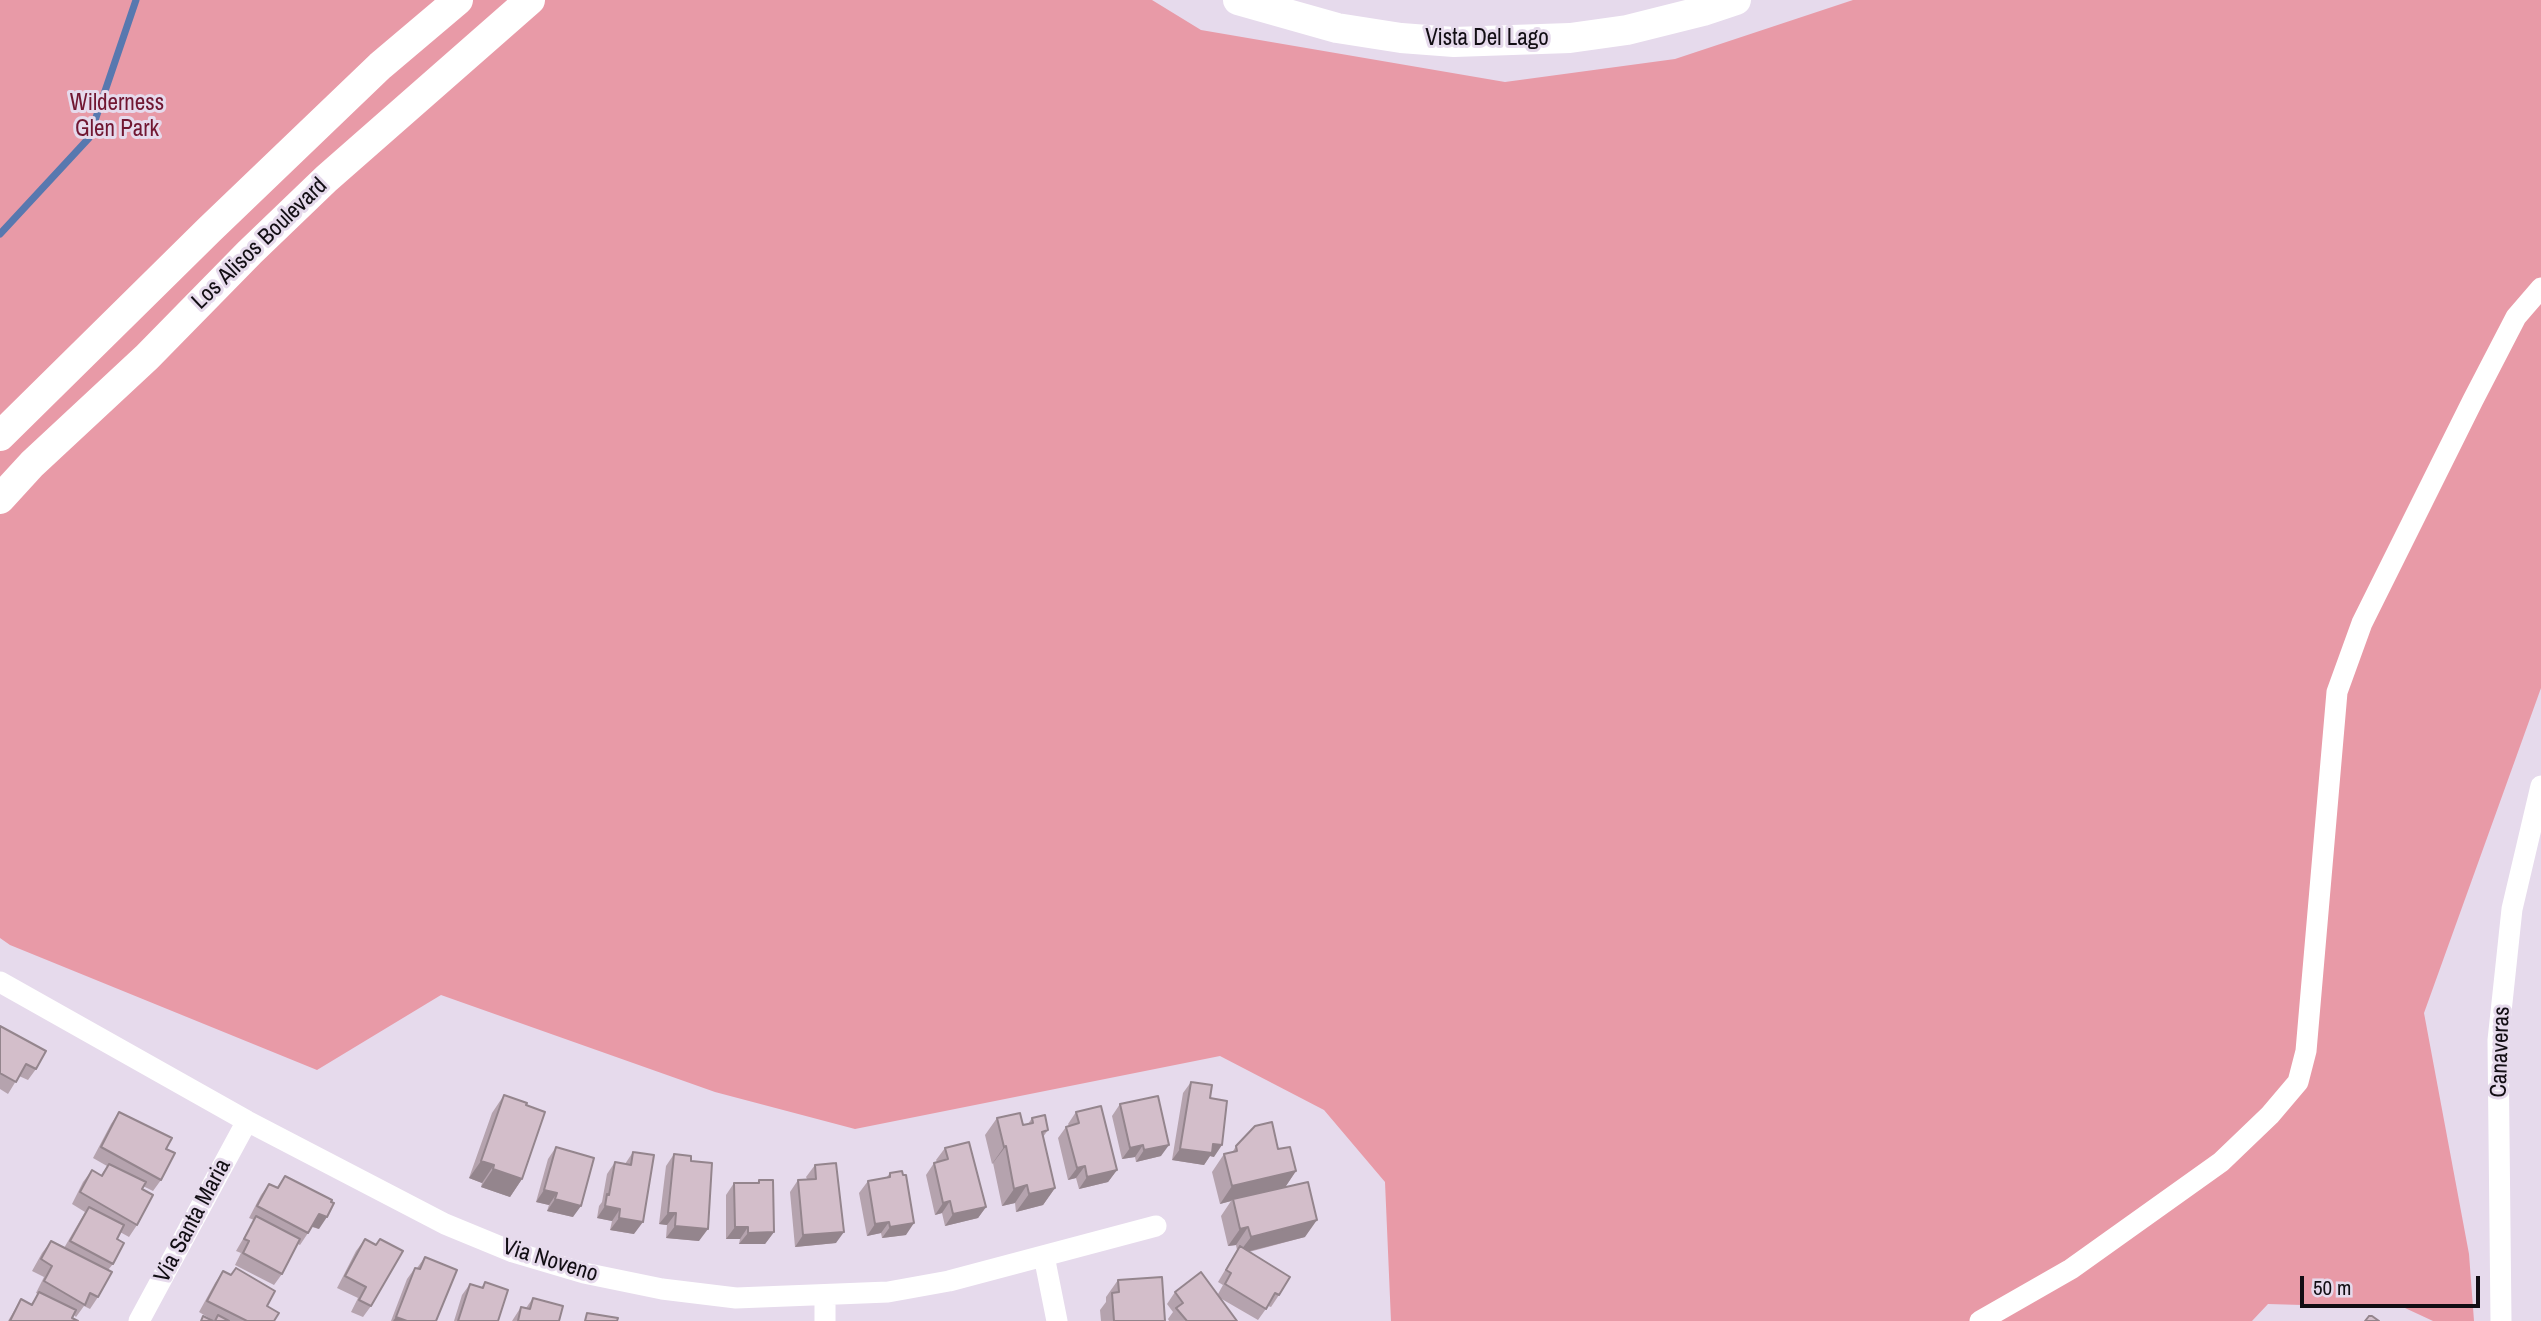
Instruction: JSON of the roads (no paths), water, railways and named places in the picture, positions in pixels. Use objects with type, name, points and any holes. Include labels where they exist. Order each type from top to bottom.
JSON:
[{"type":"main road","name":"Los Alisos Boulevard","points":[[0,436],[380,66],[458,0]]},
{"type":"main road","name":"Los Alisos Boulevard","points":[[0,499],[32,464],[147,357],[326,179],[530,0]]},
{"type":"main road","name":"Vista Del Lago","points":[[1238,0],[1337,29],[1454,42],[1570,38],[1627,30],[1736,0]]},
{"type":"street","points":[[1980,1321],[2071,1269],[2221,1162],[2270,1115],[2298,1082],[2306,1051],[2337,692],[2362,623],[2467,413],[2516,317],[2541,288]]},
{"type":"street","name":"Canaveras","points":[[2501,1321],[2498,1040],[2512,909],[2541,786]]},
{"type":"street","name":"Via Noveno","points":[[0,982],[247,1121],[445,1224],[513,1252],[584,1273],[662,1289],[736,1298],[888,1292],[949,1281],[1156,1226]]},
{"type":"street","name":"Via Santa Maria","points":[[139,1321],[247,1121]]},
{"type":"street","points":[[1044,1256],[1058,1321]]},
{"type":"street","points":[[824,1321],[825,1296]]},
{"type":"waterway","points":[[0,234],[89,138],[136,0]]},
{"type":"park label","name":"Wilderness Glen Park","points":[[117,117]]}]
